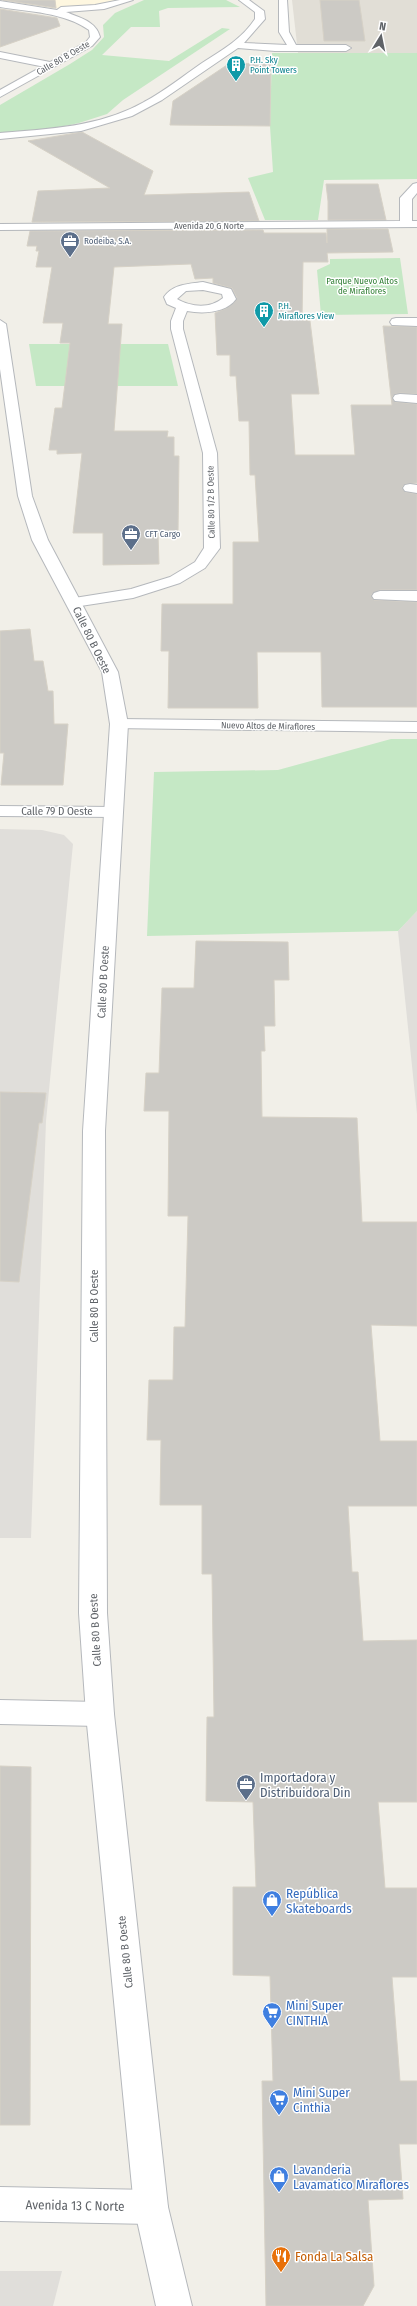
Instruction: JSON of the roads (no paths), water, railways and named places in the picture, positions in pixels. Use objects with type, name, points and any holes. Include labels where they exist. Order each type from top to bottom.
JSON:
[{"type":"street","points":[[42,11],[87,9],[118,4],[129,0]]},
{"type":"street","points":[[0,136],[80,128],[114,120],[142,108],[235,45],[255,28],[260,19],[259,11],[243,0]]},
{"type":"street","points":[[283,0],[285,19],[284,32],[293,48]]},
{"type":"street","points":[[98,22],[118,4]]},
{"type":"street","name":"Calle 80 B Oeste","points":[[0,94],[89,44],[95,37],[98,22],[3,5]]},
{"type":"street","points":[[260,19],[285,19]]},
{"type":"street","points":[[235,45],[293,48],[346,48]]},
{"type":"street","points":[[0,55],[50,65]]},
{"type":"street","points":[[411,225],[406,198],[417,186]]},
{"type":"street","name":"Avenida 20 G Norte","points":[[0,227],[411,225]]},
{"type":"street","name":"Calle 80 1/2 B Oeste","points":[[74,602],[133,593],[175,580],[200,565],[212,548],[210,453],[177,329],[177,321],[183,307]]},
{"type":"street","points":[[396,322],[417,322]]},
{"type":"street","name":"Calle 80 B Oeste","points":[[0,324],[25,496],[40,540],[110,672],[119,724],[94,1131],[93,1613],[100,1714],[151,2207],[174,2306]]},
{"type":"street","points":[[400,398],[417,399]]},
{"type":"street","points":[[380,596],[417,596]]},
{"type":"street","name":"Nuevo Altos de Miraflores","points":[[119,724],[417,727]]},
{"type":"street","name":"Calle 79 D Oeste","points":[[0,811],[114,812]]},
{"type":"street","points":[[0,1712],[100,1714]]},
{"type":"street","name":"Avenida 13 C Norte","points":[[0,2204],[151,2207]]},
{"type":"place","name":"P.H. Sky Point Towers","points":[[236,82]]},
{"type":"place","name":"Rodeiba, S.A.","points":[[70,258]]},
{"type":"place","name":"P.H. Miraflores View","points":[[264,328]]},
{"type":"place","name":"CFT Cargo","points":[[131,551]]},
{"type":"place","name":"Importadora y Distribuidora Din","points":[[246,1801]]},
{"type":"place","name":"República Skateboards","points":[[272,1917]]},
{"type":"place","name":"Mini Super CINTHIA","points":[[272,2029]]},
{"type":"place","name":"Mini Super Cinthia","points":[[279,2116]]},
{"type":"place","name":"Lavanderia Lavamatico Miraflores","points":[[279,2193]]},
{"type":"place","name":"Fonda La Salsa","points":[[281,2273]]},
{"type":"park label","name":"Parque Nuevo Altos de Miraflores","points":[[362,286]]}]
